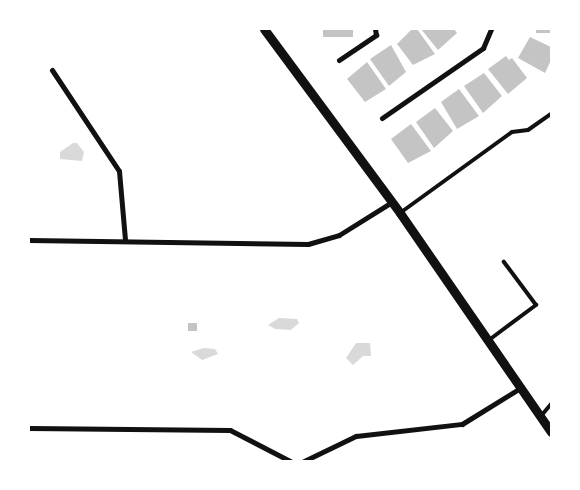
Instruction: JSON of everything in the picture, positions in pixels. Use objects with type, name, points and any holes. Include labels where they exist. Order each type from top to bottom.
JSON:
[{"type":"street","points":[[264,29],[400,213],[523,387],[551,432]]},
{"type":"street","points":[[339,60],[376,35],[375,29]]},
{"type":"street","points":[[382,118],[483,48],[491,29]]},
{"type":"street","points":[[52,70],[119,171],[125,239]]},
{"type":"street","points":[[29,240],[125,239],[308,244],[339,235],[392,202]]},
{"type":"street","points":[[304,461],[356,436],[462,424],[523,387]]},
{"type":"street","points":[[29,428],[230,430],[290,461]]},
{"type":"lane","points":[[400,213],[512,132],[528,130],[551,114]]},
{"type":"lane","points":[[489,340],[536,305],[504,262]]},
{"type":"lane","points":[[541,416],[551,404]]},
{"type":"shaded area","points":[[73,143],[77,143],[84,152],[82,161],[60,159],[60,152]]},
{"type":"shaded area","points":[[279,318],[297,319],[299,323],[291,330],[275,329],[268,325]]},
{"type":"shaded area","points":[[356,343],[370,343],[371,356],[363,356],[353,365],[346,358]]},
{"type":"shaded area","points":[[204,348],[215,349],[218,354],[202,360],[191,352]]},
{"type":"building","points":[[323,29],[353,29],[353,37],[323,37]]},
{"type":"building","points":[[412,29],[417,29],[435,54],[413,65],[397,44]]},
{"type":"building","points":[[421,29],[454,29],[457,33],[438,50]]},
{"type":"building","points":[[536,29],[551,29],[551,33],[536,33]]},
{"type":"building","points":[[530,37],[551,47],[551,60],[545,73],[518,58]]},
{"type":"building","points":[[391,45],[406,72],[389,86],[370,59]]},
{"type":"building","points":[[506,56],[509,60],[512,58],[527,78],[508,94],[488,69]]},
{"type":"building","points":[[367,62],[386,89],[365,102],[347,79]]},
{"type":"building","points":[[484,73],[502,96],[483,113],[464,86]]},
{"type":"building","points":[[459,89],[479,116],[457,129],[441,102]]},
{"type":"building","points":[[435,108],[453,131],[434,148],[416,122]]},
{"type":"building","points":[[411,124],[431,151],[408,163],[391,139]]},
{"type":"building","points":[[188,323],[197,323],[197,331],[188,331]]}]
